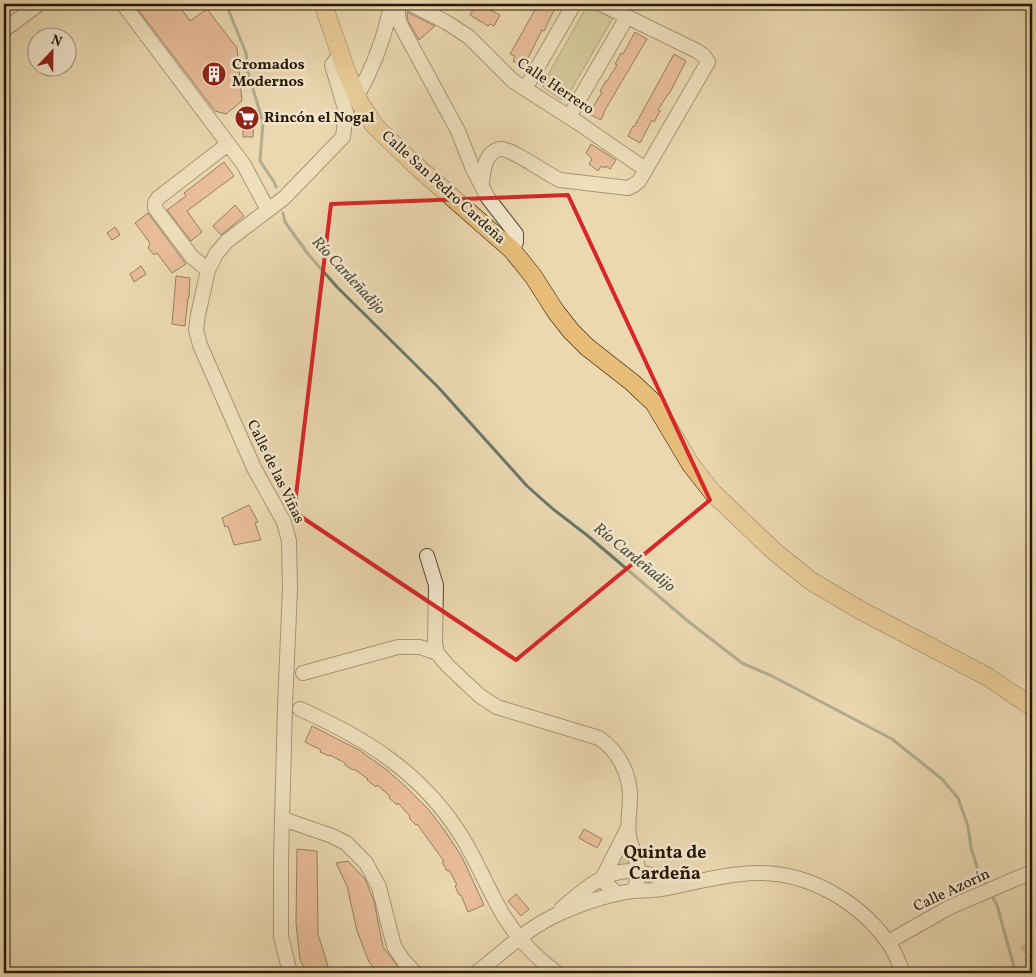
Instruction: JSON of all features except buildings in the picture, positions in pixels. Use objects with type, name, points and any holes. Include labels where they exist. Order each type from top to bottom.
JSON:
[{"type":"main road","name":"Calle San Pedro Cardeña","points":[[326,7],[340,54],[357,96],[374,125],[516,255],[571,331],[587,347],[650,398],[703,482],[726,507],[799,572],[830,593],[988,677],[1032,707]]},
{"type":"street","points":[[4,30],[40,4]]},
{"type":"street","points":[[124,4],[244,165],[268,210]]},
{"type":"street","points":[[357,96],[369,76],[391,4]]},
{"type":"street","points":[[398,4],[398,17],[411,45],[458,131],[473,169],[493,206],[516,234],[516,255]]},
{"type":"street","name":"Calle Herrero","points":[[410,4],[469,37],[513,80],[645,169]]},
{"type":"street","points":[[525,89],[574,4]]},
{"type":"street","points":[[482,184],[485,163],[488,157],[493,152],[501,149],[560,180],[628,188],[634,186],[639,181],[708,62],[697,51],[601,4]]},
{"type":"street","points":[[570,117],[627,16]]},
{"type":"street","name":"Calle de las Viñas","points":[[290,973],[281,936],[290,588],[289,541],[284,522],[254,468],[200,345],[196,330],[208,270],[216,254],[227,241],[284,198],[343,137],[346,112],[332,65],[340,54]]},
{"type":"street","points":[[208,270],[192,257],[155,208],[155,203],[158,198],[228,144]]},
{"type":"street","points":[[428,556],[436,585],[435,643],[437,653]]},
{"type":"street","points":[[303,673],[398,647],[420,647],[437,653],[461,679],[490,704],[599,738],[606,743],[621,761],[629,785],[628,828],[639,873],[640,891]]},
{"type":"street","points":[[300,709],[330,722],[366,742],[401,767],[426,790],[461,836],[505,918],[529,949],[557,973]]},
{"type":"street","points":[[283,818],[346,843],[366,863],[379,887],[394,946],[403,960],[416,973]]},
{"type":"street","points":[[618,894],[605,883],[604,877],[628,828]]},
{"type":"street","points":[[476,973],[520,938],[553,917],[604,877],[623,872],[639,873],[682,884]]},
{"type":"street","name":"Calle Azorín","points":[[888,942],[950,907],[1032,872]]},
{"type":"street","points":[[553,917],[595,900],[618,894],[756,873],[779,875],[805,881],[840,897],[866,917],[888,942],[903,973]]},
{"type":"highlighted area","points":[[568,195],[710,500],[516,660],[294,512],[331,204]]},
{"type":"green space","points":[[588,4],[614,16],[567,97],[560,99],[543,87],[544,82]]},
{"type":"green space","points":[[624,841],[632,868],[611,869]]},
{"type":"green space","points":[[1032,943],[1032,962],[1021,947]]},
{"type":"waterway","name":"Río Cardeñadijo","points":[[226,4],[246,53],[248,73],[263,122],[260,161],[276,187]]},
{"type":"waterway","name":"Río Cardeñadijo","points":[[283,213],[285,222],[308,254],[337,287],[438,387],[527,486],[553,509],[588,536],[689,622],[742,663],[772,676],[892,739],[942,779],[958,798],[968,826],[971,848],[979,873],[985,883]]},
{"type":"waterway","name":"Río Cardeñadijo","points":[[993,898],[997,905],[1014,967],[1032,972]]},
{"type":"place","name":"Cromados Modernos","points":[[214,74]]},
{"type":"place","name":"Rincón el Nogal","points":[[247,118]]},
{"type":"district","name":"Quinta de Cardeña","points":[[665,863]]}]
